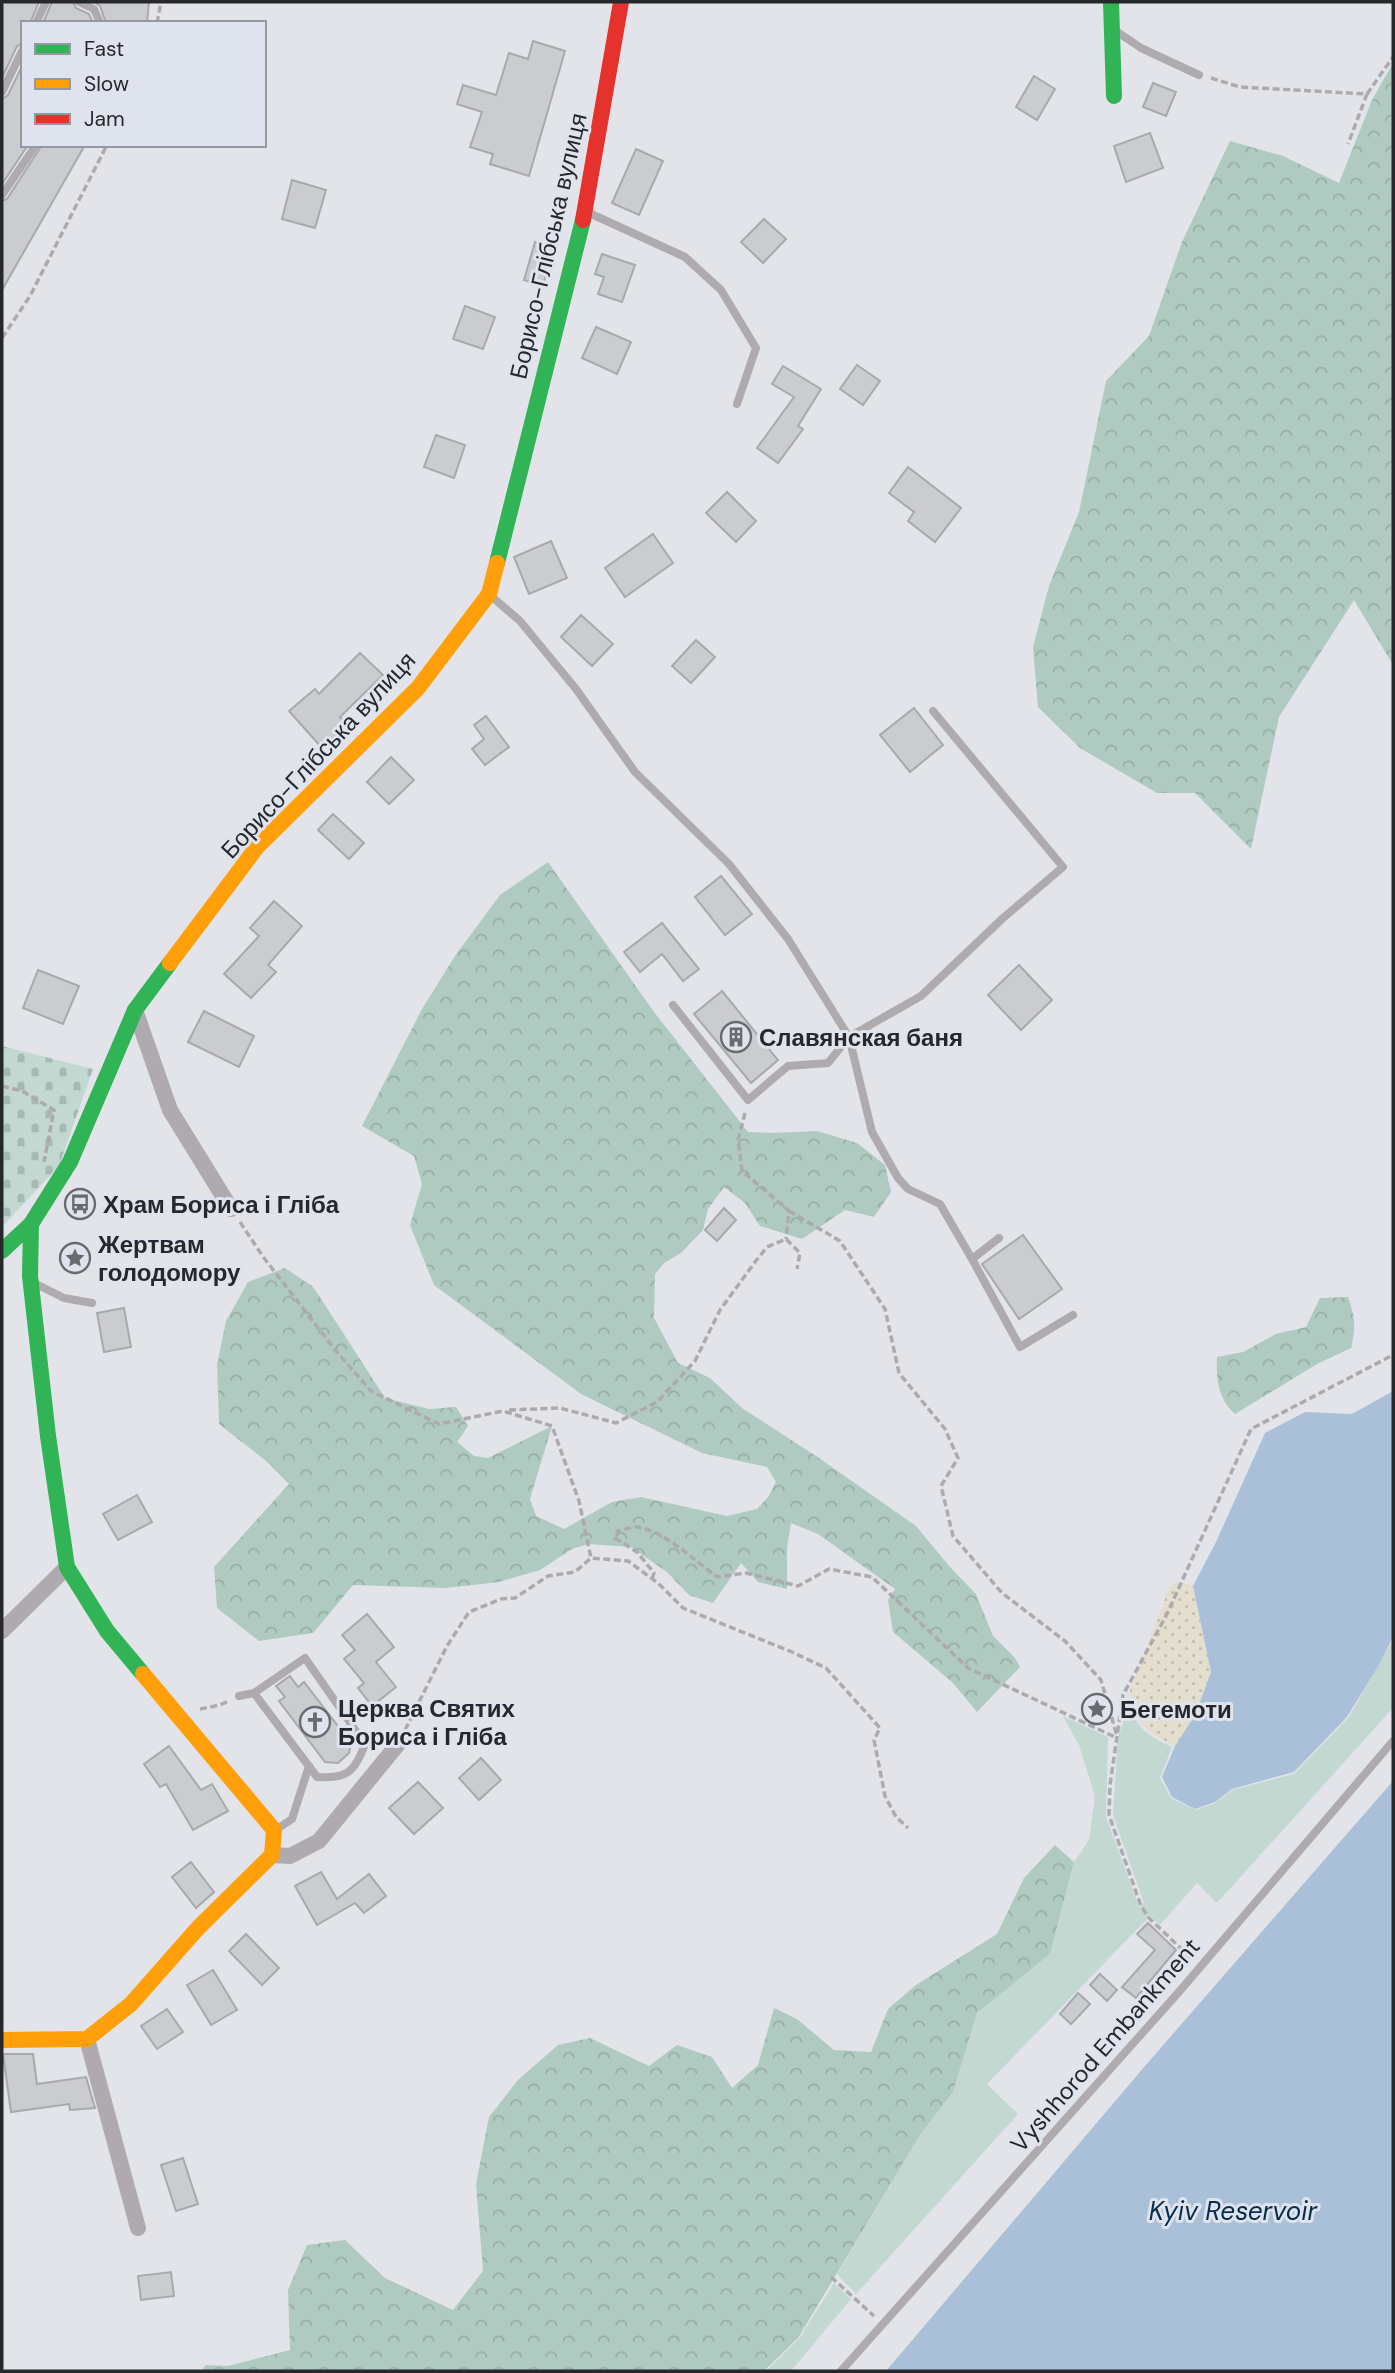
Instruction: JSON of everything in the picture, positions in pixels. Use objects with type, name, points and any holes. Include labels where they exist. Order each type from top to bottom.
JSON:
[{"type":"street","name":"Борисо-Глібська вулиця","points":[[2,1251],[31,1224],[69,1162],[135,1010],[257,847],[418,688],[489,594],[585,210],[621,2]]},
{"type":"street","points":[[1111,2],[1114,96]]},
{"type":"street","points":[[135,1010],[170,1110],[231,1209]]},
{"type":"street","points":[[2,2040],[87,2039],[131,2004],[198,1928],[272,1855],[274,1830],[107,1632],[67,1567],[48,1436],[31,1282],[31,1224]]},
{"type":"street","points":[[2,1631],[67,1567]]},
{"type":"street","points":[[272,1855],[290,1856],[319,1841],[398,1744]]},
{"type":"street","points":[[87,2039],[138,2228]]},
{"type":"lane","points":[[37,21],[46,2]]},
{"type":"lane","points":[[79,2],[94,9],[99,21]]},
{"type":"lane","points":[[1112,29],[1141,48],[1199,75]]},
{"type":"lane","points":[[2,92],[21,53]]},
{"type":"lane","points":[[2,195],[35,147]]},
{"type":"lane","points":[[585,210],[685,257],[721,290],[756,348],[737,404]]},
{"type":"lane","points":[[489,594],[520,621],[576,689],[635,772],[729,864],[788,939],[849,1037],[872,1132],[898,1178],[908,1189],[940,1203],[1020,1347],[1073,1315]]},
{"type":"lane","points":[[673,1005],[748,1100],[788,1066],[828,1063],[849,1037],[921,996],[1002,919],[1063,867],[933,711]]},
{"type":"lane","points":[[972,1259],[999,1238]]},
{"type":"lane","points":[[31,1282],[64,1298],[92,1303]]},
{"type":"lane","points":[[239,1696],[254,1693],[305,1658],[365,1744],[357,1766],[338,1778],[317,1777],[254,1693]]},
{"type":"lane","name":"Vyshhorod Embankment","points":[[841,2371],[1200,1966],[1393,1741]]},
{"type":"lane","points":[[274,1830],[292,1819],[309,1766]]},
{"type":"path","points":[[158,21],[161,2]]},
{"type":"path","points":[[1348,144],[1367,94],[1393,57]]},
{"type":"path","points":[[1199,75],[1240,86],[1367,94]]},
{"type":"path","points":[[2,338],[30,296],[106,147]]},
{"type":"path","points":[[2,1086],[22,1091],[54,1110],[44,1165],[52,1190]]},
{"type":"path","points":[[748,1100],[738,1140],[742,1171],[789,1211],[840,1241],[885,1309],[899,1373],[945,1429],[958,1458],[941,1486],[953,1536],[1002,1594],[1065,1641],[1101,1680],[1117,1738]]},
{"type":"path","points":[[231,1209],[264,1258],[336,1351],[371,1391],[439,1424],[503,1410],[560,1408],[616,1423],[657,1402],[695,1361],[720,1310],[755,1262],[767,1247],[786,1239]]},
{"type":"path","points":[[786,1239],[789,1211]]},
{"type":"path","points":[[786,1239],[800,1253],[797,1269]]},
{"type":"path","points":[[1200,1966],[1149,1919],[1141,1906],[1109,1815],[1110,1785],[1123,1695],[1167,1614],[1251,1429],[1393,1355]]},
{"type":"path","points":[[503,1410],[552,1426],[579,1501],[591,1558]]},
{"type":"path","points":[[652,1579],[654,1573],[637,1552],[615,1538],[618,1531],[635,1527],[669,1539],[717,1577],[746,1573],[798,1586],[829,1569],[873,1577],[968,1668],[1117,1738]]},
{"type":"path","points":[[398,1744],[447,1646],[469,1612],[501,1599],[514,1598],[548,1576],[575,1572],[591,1558],[628,1561],[683,1608],[825,1668],[880,1728],[874,1740],[885,1796],[897,1817],[908,1828]]},
{"type":"path","points":[[831,2277],[883,2324]]},
{"type":"green space","points":[[1393,63],[1393,665],[1354,600],[1279,717],[1251,849],[1195,793],[1157,793],[1080,748],[1038,707],[1033,647],[1049,586],[1079,512],[1106,381],[1149,336],[1182,242],[1230,141],[1283,156],[1339,183],[1372,100]]},
{"type":"green space","points":[[548,862],[654,1012],[748,1132],[817,1131],[857,1143],[885,1165],[891,1192],[874,1217],[845,1210],[802,1239],[760,1226],[745,1203],[724,1187],[708,1209],[703,1230],[655,1274],[654,1318],[678,1363],[710,1378],[742,1408],[916,1526],[976,1594],[993,1636],[1015,1658],[1020,1667],[977,1712],[953,1683],[893,1632],[888,1600],[895,1589],[818,1534],[791,1523],[787,1548],[787,1589],[758,1582],[741,1563],[713,1603],[689,1595],[667,1572],[631,1547],[588,1544],[572,1549],[540,1570],[499,1582],[445,1588],[353,1585],[313,1633],[259,1641],[217,1608],[214,1567],[289,1484],[265,1460],[219,1424],[217,1365],[226,1321],[248,1282],[285,1268],[312,1286],[385,1398],[429,1409],[456,1407],[468,1426],[457,1442],[474,1456],[488,1458],[552,1426],[530,1499],[536,1516],[564,1529],[612,1502],[641,1497],[727,1516],[757,1509],[776,1482],[767,1467],[702,1453],[581,1394],[434,1285],[410,1225],[422,1184],[414,1156],[362,1126],[422,1009],[455,956],[500,895]]},
{"type":"green space","points":[[2,1046],[93,1069],[59,1166],[2,1227]]},
{"type":"green space","points":[[1348,1297],[1354,1322],[1351,1348],[1317,1364],[1235,1414],[1229,1408],[1219,1388],[1217,1357],[1243,1352],[1276,1334],[1306,1327],[1320,1298]]},
{"type":"green space","points":[[1393,1640],[1393,1708],[1217,1903],[1197,1883],[1160,1925],[1150,1916],[987,2084],[1018,2114],[856,2294],[837,2274],[920,2135],[953,2092],[977,2013],[1050,1954],[1074,1862],[1089,1840],[1095,1796],[1079,1745],[1063,1716],[1108,1737],[1106,1817],[1139,1907],[1144,1903],[1113,1815],[1118,1737],[1129,1705],[1136,1721],[1145,1731],[1172,1747],[1160,1778],[1171,1798],[1196,1810],[1215,1803],[1232,1790],[1294,1774],[1349,1717]]},
{"type":"green space","points":[[1055,1845],[1074,1862],[1050,1954],[977,2013],[953,2092],[920,2135],[798,2338],[764,2371],[201,2371],[206,2365],[228,2366],[290,2350],[288,2290],[307,2245],[345,2240],[385,2278],[453,2310],[483,2271],[476,2184],[489,2117],[518,2080],[558,2045],[590,2038],[649,2066],[677,2045],[712,2057],[732,2088],[758,2065],[774,2008],[797,2019],[834,2050],[871,2052],[888,2009],[916,1985],[997,1934],[1024,1878]]},
{"type":"green space","points":[[834,2283],[851,2299],[791,2371],[766,2371],[799,2339]]},
{"type":"sand","points":[[1177,1581],[1193,1586],[1211,1672],[1195,1715],[1175,1746],[1149,1731],[1138,1719],[1130,1690],[1169,1588]]},
{"type":"water","points":[[1393,1391],[1393,1637],[1347,1717],[1294,1772],[1232,1789],[1215,1802],[1195,1809],[1172,1797],[1162,1777],[1175,1746],[1195,1715],[1211,1672],[1193,1586],[1265,1433],[1305,1412],[1352,1414]]},
{"type":"water","name":"Kyiv Reservoir","points":[[1393,1781],[1393,2371],[886,2371],[1145,2066]]},
{"type":"building","points":[[2,2],[39,2],[31,21],[21,21],[21,44],[17,46],[2,78]]},
{"type":"building","points":[[52,2],[73,2],[76,8],[89,14],[92,21],[44,21]]},
{"type":"building","points":[[94,2],[149,2],[147,21],[105,21],[100,6]]},
{"type":"building","points":[[533,41],[565,51],[529,176],[490,164],[493,154],[470,147],[482,112],[457,104],[463,85],[496,95],[509,53],[528,59]]},
{"type":"building","points":[[21,68],[21,147],[27,147],[2,184],[2,99],[8,95]]},
{"type":"building","points":[[1034,76],[1055,89],[1037,120],[1016,107]]},
{"type":"building","points":[[1153,83],[1176,92],[1166,116],[1143,107]]},
{"type":"building","points":[[1150,133],[1163,168],[1126,182],[1114,146]]},
{"type":"building","points":[[41,147],[84,147],[2,290],[2,201],[7,199]]},
{"type":"building","points":[[636,149],[663,161],[639,215],[612,203]]},
{"type":"building","points":[[292,180],[326,190],[315,228],[282,219]]},
{"type":"building","points":[[764,219],[786,239],[763,263],[741,242]]},
{"type":"building","points":[[535,242],[554,247],[543,285],[524,280]]},
{"type":"building","points":[[602,254],[635,265],[622,302],[598,294],[604,277],[595,274]]},
{"type":"building","points":[[465,306],[495,317],[483,349],[453,339]]},
{"type":"building","points":[[596,327],[631,342],[617,374],[582,358]]},
{"type":"building","points":[[857,365],[880,381],[863,405],[840,389]]},
{"type":"building","points":[[783,366],[821,389],[798,426],[803,429],[778,463],[757,448],[794,397],[772,384]]},
{"type":"building","points":[[436,435],[465,445],[454,478],[424,467]]},
{"type":"building","points":[[908,467],[961,508],[935,542],[908,521],[914,512],[889,493]]},
{"type":"building","points":[[727,492],[756,521],[736,542],[706,513]]},
{"type":"building","points":[[653,534],[673,563],[625,597],[605,568]]},
{"type":"building","points":[[551,541],[567,578],[529,594],[514,557]]},
{"type":"building","points":[[581,615],[613,644],[592,666],[561,637]]},
{"type":"building","points":[[696,640],[715,657],[691,683],[672,666]]},
{"type":"building","points":[[360,653],[383,675],[340,717],[347,725],[322,748],[289,711],[315,689],[319,694]]},
{"type":"building","points":[[914,708],[943,745],[910,772],[880,735]]},
{"type":"building","points":[[486,716],[509,747],[485,765],[472,749],[484,739],[474,725]]},
{"type":"building","points":[[391,757],[414,780],[389,804],[367,782]]},
{"type":"building","points":[[333,814],[364,843],[349,859],[318,830]]},
{"type":"building","points":[[721,876],[752,914],[725,935],[695,897]]},
{"type":"building","points":[[274,901],[302,926],[268,965],[276,972],[251,998],[224,974],[259,936],[250,928]]},
{"type":"building","points":[[662,923],[699,969],[683,981],[662,954],[640,972],[624,952]]},
{"type":"building","points":[[1019,965],[1052,1000],[1021,1030],[988,995]]},
{"type":"building","points":[[38,970],[79,986],[63,1024],[23,1008]]},
{"type":"building","name":"Славянская баня","points":[[722,991],[778,1060],[751,1083],[694,1014]]},
{"type":"building","points":[[204,1011],[254,1036],[239,1067],[188,1042]]},
{"type":"building","points":[[724,1208],[736,1220],[717,1241],[705,1230]]},
{"type":"building","points":[[1023,1235],[1062,1289],[1019,1319],[982,1264]]},
{"type":"building","points":[[124,1308],[131,1347],[104,1352],[97,1313]]},
{"type":"building","points":[[137,1495],[152,1522],[118,1540],[103,1514]]},
{"type":"building","points":[[367,1614],[394,1647],[376,1662],[396,1687],[372,1706],[358,1688],[364,1683],[344,1659],[355,1650],[342,1635]]},
{"type":"building","name":"Церква Святих Бориса і Гліба","points":[[290,1676],[298,1687],[304,1682],[351,1743],[349,1753],[338,1763],[325,1762],[279,1701],[285,1697],[276,1686]]},
{"type":"building","points":[[169,1746],[201,1790],[212,1784],[228,1811],[193,1830],[166,1784],[160,1787],[144,1764]]},
{"type":"building","points":[[481,1758],[501,1780],[479,1800],[459,1778]]},
{"type":"building","points":[[418,1782],[443,1808],[414,1834],[389,1808]]},
{"type":"building","points":[[191,1862],[214,1892],[196,1908],[172,1877]]},
{"type":"building","points":[[321,1872],[337,1899],[369,1874],[386,1896],[364,1913],[355,1903],[317,1925],[295,1886]]},
{"type":"building","points":[[1148,1923],[1176,1950],[1136,1998],[1122,1987],[1155,1950],[1137,1934]]},
{"type":"building","points":[[246,1934],[279,1968],[262,1985],[229,1951]]},
{"type":"building","points":[[213,1970],[237,2010],[211,2025],[187,1985]]},
{"type":"building","points":[[1100,1974],[1117,1990],[1107,2001],[1090,1985]]},
{"type":"building","points":[[1078,1993],[1090,2004],[1071,2024],[1060,2014]]},
{"type":"building","points":[[167,2009],[183,2032],[157,2049],[141,2026]]},
{"type":"building","points":[[3,2054],[33,2054],[37,2084],[86,2077],[95,2108],[70,2110],[69,2104],[11,2112]]},
{"type":"building","points":[[183,2158],[198,2204],[176,2211],[161,2165]]},
{"type":"building","points":[[171,2272],[174,2296],[141,2300],[138,2276]]},
{"type":"traffic: fast","points":[[1111,2],[1114,96]]},
{"type":"traffic: fast","points":[[497,563],[583,220]]},
{"type":"traffic: fast","points":[[2,1251],[31,1224],[70,1162],[135,1010],[170,963]]},
{"type":"traffic: fast","points":[[31,1224],[30,1276],[48,1436],[67,1567],[107,1631],[143,1674]]},
{"type":"traffic: slow","points":[[170,963],[257,847],[418,688],[489,594],[497,563]]},
{"type":"traffic: slow","points":[[2,2040],[87,2039],[131,2004],[198,1928],[272,1855],[274,1830],[143,1674]]},
{"type":"traffic: jam","points":[[583,220],[621,2]]},
{"type":"place","name":"Славянская баня","points":[[736,1037]]},
{"type":"place","name":"Храм Бориса і Гліба","points":[[80,1204]]},
{"type":"place","name":"Жертвам голодомору","points":[[75,1258]]},
{"type":"place","name":"Бегемоти","points":[[1097,1709]]},
{"type":"place","name":"Церква Святих Бориса і Гліба","points":[[315,1722]]}]
